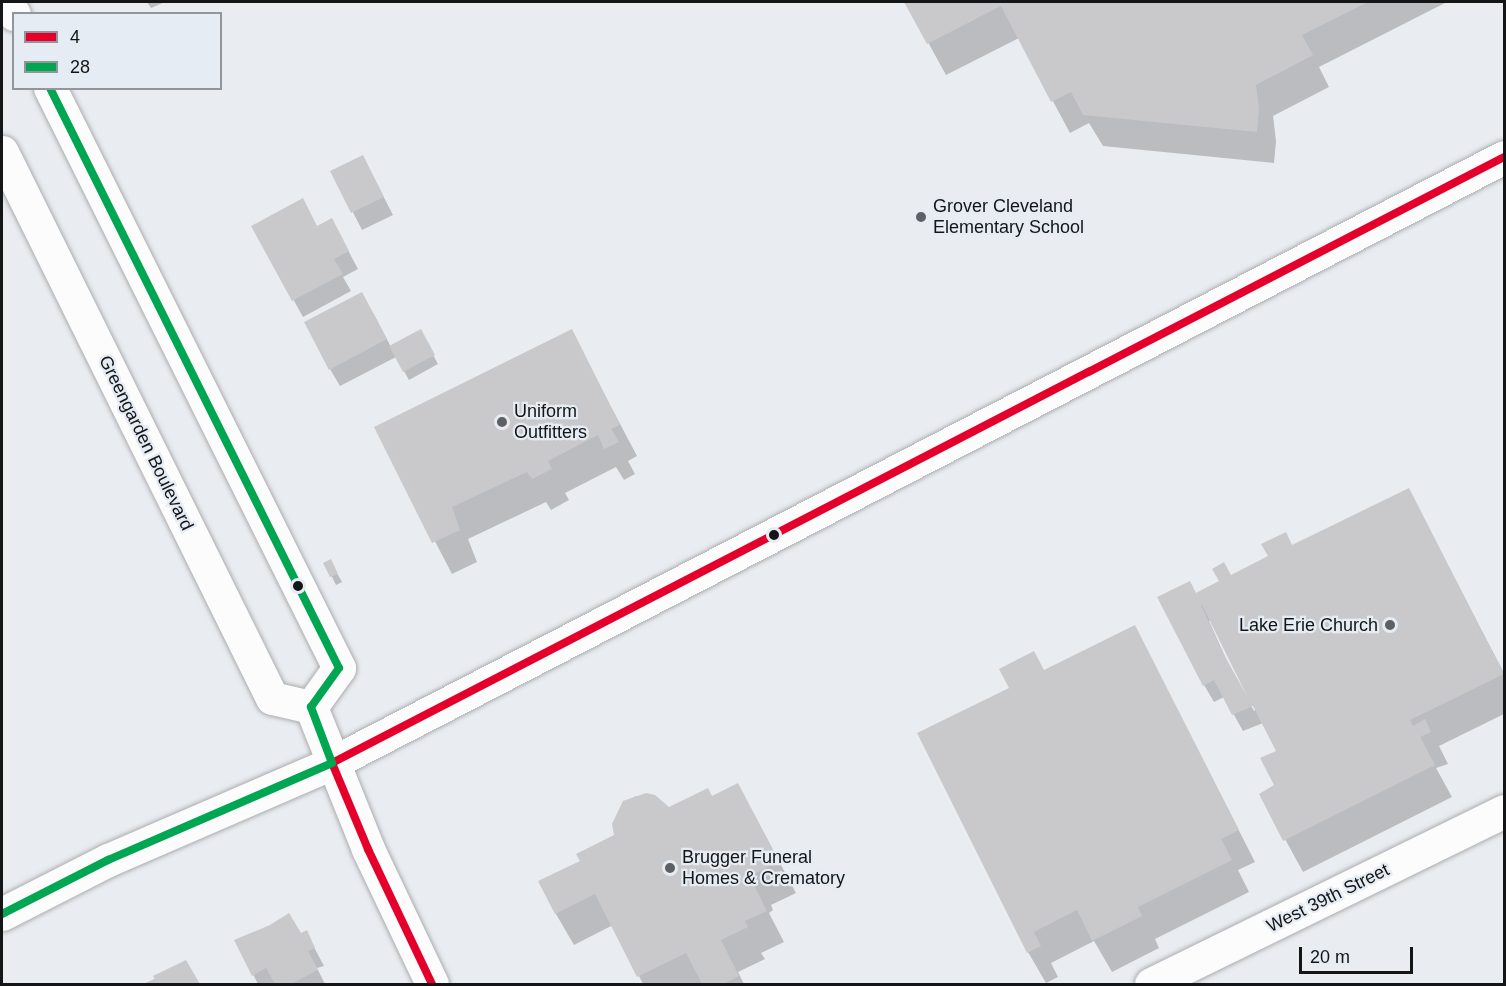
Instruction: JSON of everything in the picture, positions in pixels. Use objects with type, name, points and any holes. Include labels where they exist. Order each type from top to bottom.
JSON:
[{"type":"street","points":[[52,90],[339,668],[311,707],[368,849],[432,984]]},
{"type":"street","name":"Greengarden Boulevard","points":[[2,152],[272,698],[311,707]]},
{"type":"street","points":[[2,914],[108,860],[332,763],[1504,157]]},
{"type":"street","name":"West 39th Street","points":[[1151,984],[1504,811]]},
{"type":"building","points":[[904,2],[1368,2],[1302,35],[1313,55],[1256,85],[1259,109],[1257,132],[1083,115],[1071,92],[1051,102],[1001,6],[927,44]]},
{"type":"building","points":[[363,155],[384,197],[351,213],[330,171]]},
{"type":"building","points":[[303,198],[317,226],[332,218],[349,251],[334,259],[343,274],[292,301],[251,226]]},
{"type":"building","points":[[362,292],[387,339],[329,370],[304,322]]},
{"type":"building","points":[[421,329],[435,355],[403,372],[389,346]]},
{"type":"building","points":[[572,329],[620,425],[611,429],[619,442],[604,449],[598,435],[548,461],[552,469],[532,479],[527,472],[452,507],[460,530],[432,543],[374,427]]},
{"type":"building","points":[[1409,488],[1504,674],[1410,720],[1413,726],[1425,719],[1431,732],[1420,737],[1435,765],[1283,841],[1259,794],[1274,785],[1260,758],[1276,751],[1253,706],[1232,715],[1214,680],[1203,686],[1157,597],[1190,581],[1196,593],[1219,581],[1212,569],[1224,562],[1231,575],[1268,556],[1261,544],[1286,532],[1292,545]],"holes":[[[1202,605],[1247,696],[1223,653]]]},
{"type":"building","points":[[331,559],[338,574],[330,577],[323,563]]},
{"type":"building","points":[[1135,625],[1239,830],[1221,839],[1232,860],[1138,907],[1142,916],[1092,941],[1077,910],[1034,932],[1041,946],[1027,953],[917,733],[1009,688],[999,669],[1034,651],[1044,670]]},
{"type":"building","points":[[738,783],[779,861],[754,874],[757,878],[752,881],[767,911],[745,921],[748,927],[721,940],[739,976],[723,984],[702,984],[686,953],[637,977],[595,894],[555,914],[538,881],[580,861],[576,854],[614,835],[612,824],[623,801],[646,793],[655,795],[669,807],[708,788],[712,796]]},
{"type":"building","points":[[289,913],[301,933],[307,930],[315,948],[308,951],[318,970],[291,984],[275,984],[266,968],[252,976],[234,940],[270,925]]},
{"type":"building","points":[[186,960],[200,984],[143,984],[155,979],[153,976]]},
{"type":"transit line","name":"28","points":[[2,914],[108,860],[332,763],[311,707],[339,668],[51,90]]},
{"type":"transit line","name":"4","points":[[432,984],[368,849],[332,763],[1504,157]]},
{"type":"place","name":"Grover Cleveland Elementary School","points":[[921,217]]},
{"type":"place","name":"Uniform Outfitters","points":[[502,422]]},
{"type":"place","name":"Lake Erie Church","points":[[1390,625]]},
{"type":"place","name":"Brugger Funeral Homes & Crematory","points":[[670,868]]}]
